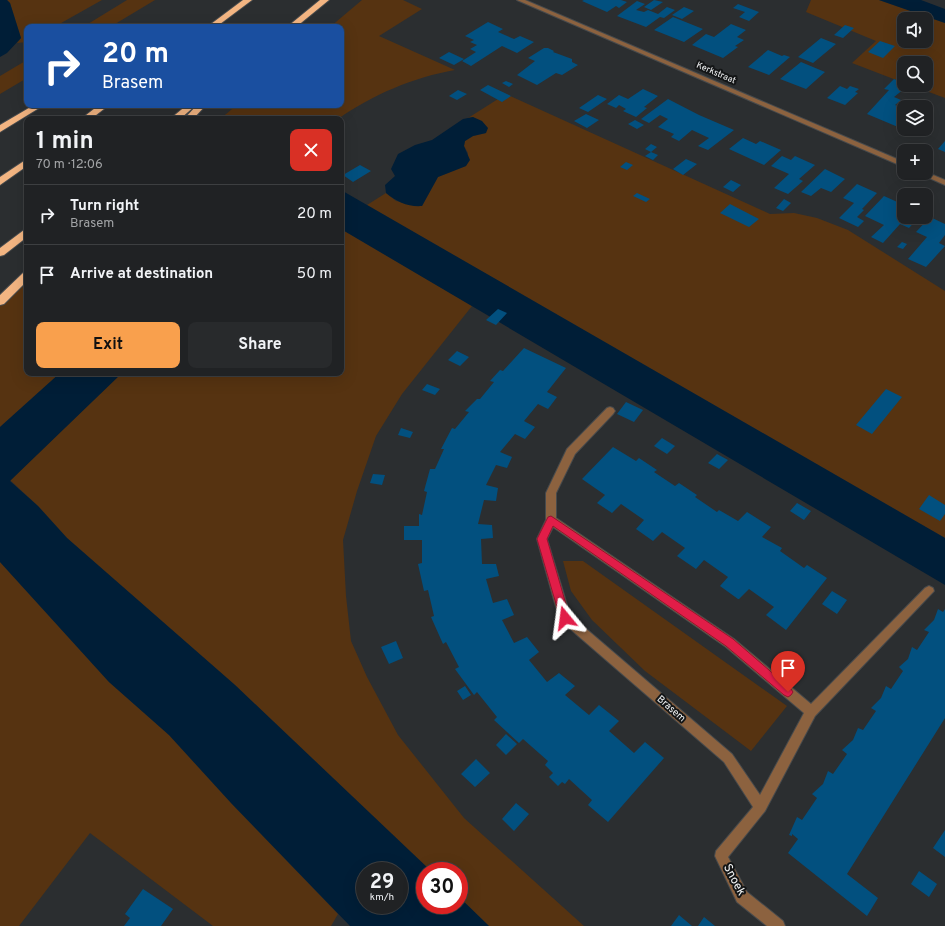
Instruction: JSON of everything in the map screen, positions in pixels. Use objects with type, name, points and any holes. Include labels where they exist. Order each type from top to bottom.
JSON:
[{"type":"highway","points":[[215,24],[248,0]]},
{"type":"highway","points":[[295,24],[325,0]]},
{"type":"highway","points":[[0,130],[35,108]]},
{"type":"highway","points":[[89,116],[100,108]]},
{"type":"highway","points":[[178,116],[188,108]]},
{"type":"highway","points":[[191,116],[199,108]]},
{"type":"highway","points":[[0,182],[24,164]]},
{"type":"highway","points":[[0,253],[24,234]]},
{"type":"highway","points":[[0,301],[24,278]]},
{"type":"street","name":"Kerkstraat","points":[[520,0],[897,162]]},
{"type":"street","points":[[933,178],[945,183]]},
{"type":"street","name":"Brasem","points":[[610,411],[571,452],[551,493],[551,520],[542,539],[565,618],[728,758],[761,807]]},
{"type":"street","points":[[551,520],[730,642],[811,712]]},
{"type":"street","points":[[761,807],[811,712],[929,591]]},
{"type":"street","name":"Snoek","points":[[761,807],[721,856],[742,898],[778,926]]},
{"type":"shaded area","points":[[7,0],[102,0],[59,24],[24,24],[24,42],[17,43],[21,38],[10,3]]},
{"type":"shaded area","points":[[127,0],[155,0],[115,24],[88,24]]},
{"type":"shaded area","points":[[362,0],[403,0],[422,9],[379,36],[455,70],[424,77],[394,88],[365,102],[342,116],[224,116],[233,108],[344,108],[344,24],[334,24]]},
{"type":"shaded area","points":[[811,0],[879,0],[913,12],[897,12],[897,48],[933,48],[933,19],[945,23],[945,98],[929,92],[933,92],[933,56],[897,56],[897,80],[852,63],[876,41],[806,12]]},
{"type":"shaded area","points":[[24,62],[24,80],[0,94],[0,76]]},
{"type":"shaded area","points":[[506,94],[770,214],[794,213],[817,218],[848,230],[945,291],[945,538],[367,205],[386,193],[396,201],[422,206],[438,177],[466,166],[468,153],[464,146],[465,141],[473,136],[486,133],[473,117],[468,118]]},
{"type":"shaded area","points":[[344,231],[472,306],[402,394],[376,436],[357,491],[343,540],[346,596],[351,641],[367,677],[398,735],[464,818],[584,926],[489,926],[468,906],[468,862],[422,862],[235,685],[67,538],[38,506],[10,480],[119,376],[344,376]]},
{"type":"shaded area","points":[[24,284],[24,376],[57,376],[0,427],[0,304]]},
{"type":"shaded area","points":[[563,561],[583,561],[787,706],[751,751],[645,671],[592,620],[571,591]]},
{"type":"shaded area","points":[[0,562],[109,682],[169,735],[232,804],[338,914],[331,926],[213,926],[90,833],[19,926],[0,926]]},
{"type":"water","points":[[0,0],[7,0],[10,3],[21,38],[7,53],[0,57]]},
{"type":"water","points":[[879,0],[921,0],[945,9],[945,23],[933,19],[933,12],[913,12]]},
{"type":"water","points":[[473,117],[482,121],[488,128],[486,133],[473,136],[465,141],[464,146],[470,160],[466,166],[438,177],[422,206],[412,206],[403,203],[386,193],[385,185],[395,176],[391,169],[398,154],[415,145],[432,140],[463,119]]},
{"type":"water","points":[[344,192],[945,538],[945,585],[344,231]]},
{"type":"water","points":[[57,376],[119,376],[10,481],[38,506],[67,538],[235,685],[422,862],[416,862],[416,914],[468,914],[468,906],[489,926],[350,926],[232,804],[169,735],[109,682],[0,562],[0,427]]},
{"type":"building","points":[[621,0],[627,2],[619,8],[616,6],[607,12],[582,1]]},
{"type":"building","points":[[654,0],[663,2],[651,10],[644,7]]},
{"type":"building","points":[[637,1],[645,4],[636,10],[644,12],[648,10],[658,14],[667,7],[675,10],[664,18],[660,17],[646,27],[617,16]]},
{"type":"building","points":[[738,4],[759,12],[749,21],[739,17],[745,12],[733,8]]},
{"type":"building","points":[[684,7],[694,11],[682,19],[672,15]]},
{"type":"building","points":[[673,17],[703,29],[684,42],[654,30]]},
{"type":"building","points":[[488,22],[503,29],[498,32],[514,39],[520,36],[534,42],[517,53],[502,46],[471,66],[462,61],[476,52],[470,49],[477,45],[470,42],[474,40],[465,36]]},
{"type":"building","points":[[731,24],[746,30],[737,37],[744,40],[735,46],[738,47],[723,58],[692,45],[706,34],[714,37]]},
{"type":"building","points":[[845,25],[854,28],[843,38],[834,35]]},
{"type":"building","points":[[821,38],[836,44],[813,63],[798,57]]},
{"type":"building","points":[[880,41],[895,46],[883,58],[868,52]]},
{"type":"building","points":[[544,48],[548,48],[554,51],[553,52],[572,59],[572,62],[578,65],[562,75],[556,73],[537,85],[517,75],[535,61],[528,58]]},
{"type":"building","points":[[768,50],[782,56],[784,55],[790,57],[769,75],[748,67]]},
{"type":"building","points":[[449,52],[464,59],[454,65],[439,58]]},
{"type":"building","points":[[801,62],[825,72],[806,89],[780,79]]},
{"type":"building","points":[[894,79],[897,80],[897,92],[900,92],[894,97],[901,100],[897,100],[897,103],[895,105],[897,106],[897,127],[867,114],[889,90],[884,89]]},
{"type":"building","points":[[506,81],[513,84],[509,87],[502,83]]},
{"type":"building","points":[[488,85],[511,96],[502,102],[480,90]]},
{"type":"building","points":[[840,86],[847,89],[850,86],[859,89],[855,92],[858,93],[845,105],[827,98]]},
{"type":"building","points":[[643,89],[658,96],[644,107],[647,108],[636,117],[623,111],[626,109],[619,105],[616,108],[607,104],[619,95],[628,99]]},
{"type":"building","points":[[458,90],[467,94],[457,100],[449,96]]},
{"type":"building","points":[[598,95],[607,99],[588,112],[579,108]]},
{"type":"building","points":[[668,99],[699,115],[734,130],[708,150],[698,146],[709,138],[692,130],[679,141],[671,137],[674,134],[658,127],[668,119],[660,115],[649,123],[641,119]]},
{"type":"building","points":[[586,114],[599,120],[587,128],[574,121]]},
{"type":"building","points":[[635,120],[644,125],[637,129],[628,124]]},
{"type":"building","points":[[743,138],[756,144],[760,141],[781,150],[764,165],[729,149]]},
{"type":"building","points":[[945,141],[945,152],[938,149]]},
{"type":"building","points":[[651,144],[657,147],[651,152],[645,149]]},
{"type":"building","points":[[651,152],[658,155],[653,160],[645,156]]},
{"type":"building","points":[[782,156],[791,160],[795,156],[815,165],[799,179],[803,181],[788,194],[774,188],[789,174],[771,166]]},
{"type":"building","points":[[686,159],[697,164],[683,175],[673,169]]},
{"type":"building","points":[[626,162],[633,165],[627,170],[620,167]]},
{"type":"building","points":[[360,165],[371,171],[353,182],[344,174]]},
{"type":"building","points":[[825,169],[845,179],[831,192],[821,188],[811,196],[801,192]]},
{"type":"building","points":[[731,180],[741,185],[733,192],[723,187]]},
{"type":"building","points":[[857,184],[877,193],[862,209],[864,210],[857,217],[864,221],[858,227],[839,218],[854,203],[843,198]]},
{"type":"building","points":[[637,193],[650,199],[646,202],[633,196]]},
{"type":"building","points":[[884,196],[897,202],[897,224],[900,224],[883,243],[871,237],[884,225],[865,216]]},
{"type":"building","points":[[784,199],[791,203],[783,211],[776,208]]},
{"type":"building","points":[[730,204],[759,219],[749,227],[720,213]]},
{"type":"building","points":[[933,218],[945,224],[945,235],[939,243],[945,246],[926,267],[908,259],[927,237],[916,232],[923,224],[933,224]]},
{"type":"building","points":[[900,224],[913,224],[909,228]]},
{"type":"building","points":[[902,242],[907,244],[903,249],[897,247]]},
{"type":"building","points":[[498,309],[507,313],[496,325],[486,320]]},
{"type":"building","points":[[524,348],[566,368],[547,392],[557,397],[548,409],[538,404],[524,421],[535,427],[525,439],[515,434],[500,452],[512,457],[507,468],[496,465],[486,485],[498,488],[496,501],[484,500],[478,524],[492,525],[493,538],[481,539],[482,564],[496,564],[499,576],[486,579],[493,603],[507,599],[514,615],[502,620],[514,643],[527,637],[539,652],[529,660],[547,682],[559,673],[575,686],[565,695],[589,715],[599,705],[619,721],[609,731],[634,753],[645,742],[664,758],[608,822],[588,805],[592,800],[569,779],[565,784],[562,782],[558,786],[549,777],[553,773],[545,765],[548,761],[523,739],[519,743],[494,720],[497,717],[477,692],[474,695],[455,669],[459,667],[446,642],[443,644],[431,617],[434,616],[428,590],[424,591],[418,564],[422,563],[422,540],[404,540],[404,526],[419,526],[419,514],[422,515],[427,492],[424,491],[430,469],[435,469],[444,449],[441,449],[452,428],[455,429],[469,412],[465,411],[477,399],[480,399],[494,382],[490,381],[500,370],[503,371]]},
{"type":"building","points":[[457,351],[469,357],[460,366],[448,360]]},
{"type":"building","points":[[427,384],[440,389],[435,395],[422,390]]},
{"type":"building","points":[[886,389],[902,397],[872,434],[856,425]]},
{"type":"building","points":[[626,402],[643,410],[634,422],[617,414]]},
{"type":"building","points":[[401,428],[413,432],[410,438],[398,435]]},
{"type":"building","points":[[662,438],[675,446],[667,454],[654,446]]},
{"type":"building","points":[[613,447],[636,461],[639,458],[657,470],[654,472],[675,486],[679,483],[697,495],[695,497],[717,512],[719,510],[738,521],[747,512],[771,527],[762,537],[782,548],[780,551],[804,568],[807,565],[827,578],[786,630],[766,615],[774,607],[749,589],[738,599],[720,586],[728,577],[704,560],[696,569],[677,556],[685,548],[662,532],[653,541],[636,529],[644,520],[621,504],[612,513],[597,503],[605,495],[582,479]]},
{"type":"building","points":[[717,454],[728,460],[719,469],[708,463]]},
{"type":"building","points":[[373,474],[385,475],[382,485],[370,483]]},
{"type":"building","points":[[929,495],[945,505],[945,514],[940,521],[919,509]]},
{"type":"building","points":[[797,503],[811,511],[804,520],[790,511]]},
{"type":"building","points":[[832,591],[847,600],[837,614],[822,604]]},
{"type":"building","points":[[938,609],[943,612],[945,609],[945,718],[847,874],[878,898],[867,916],[788,853],[798,839],[792,834],[792,836],[789,835],[797,817],[802,820],[817,798],[812,794],[823,784],[828,771],[833,774],[847,754],[842,750],[853,740],[858,728],[863,730],[876,711],[871,708],[881,698],[886,686],[891,689],[903,671],[899,667],[908,659],[912,647],[917,650],[929,632],[924,630],[934,620]]},
{"type":"building","points":[[396,641],[403,658],[389,664],[381,647]]},
{"type":"building","points":[[465,686],[471,695],[463,700],[457,691]]},
{"type":"building","points":[[506,734],[517,744],[506,755],[496,745]]},
{"type":"building","points":[[476,759],[490,773],[475,787],[461,774]]},
{"type":"building","points":[[516,803],[529,814],[514,831],[502,819]]},
{"type":"building","points":[[945,830],[945,857],[933,848]]},
{"type":"building","points":[[919,871],[937,884],[929,897],[911,884]]},
{"type":"building","points":[[143,889],[173,909],[161,926],[124,926],[130,918],[125,914]]},
{"type":"building","points":[[679,915],[692,926],[671,926]]},
{"type":"building","points":[[704,917],[715,926],[698,926]]},
{"type":"route","points":[[565,618],[542,539],[551,520],[730,642],[788,692]]}]
